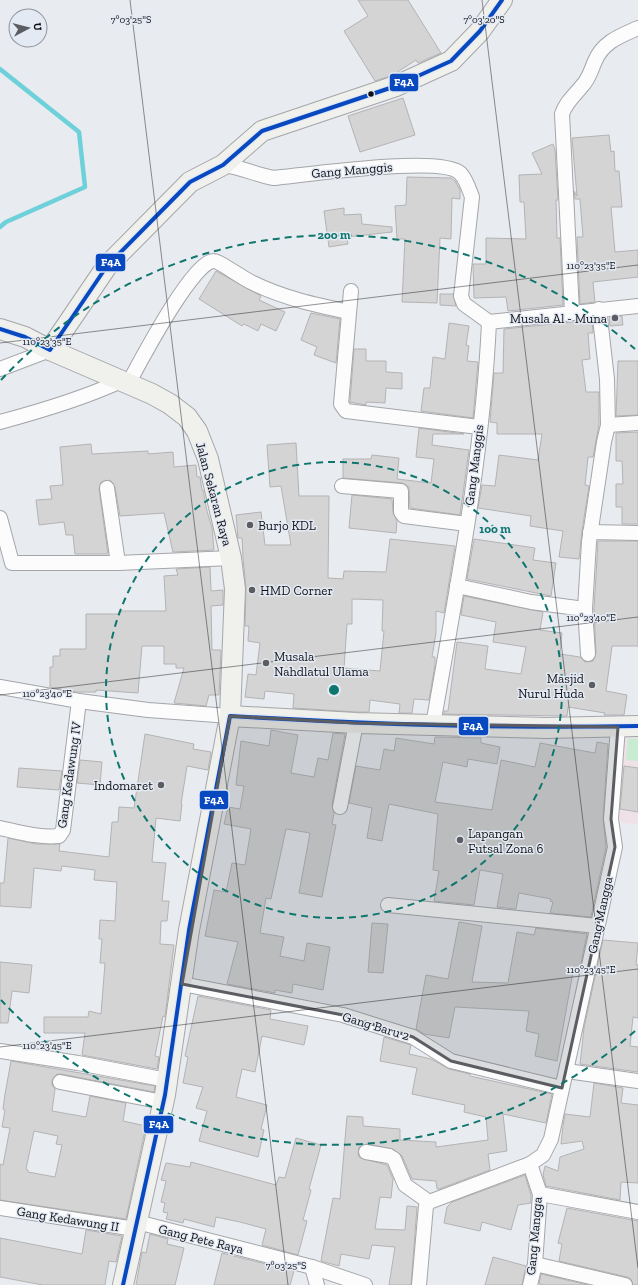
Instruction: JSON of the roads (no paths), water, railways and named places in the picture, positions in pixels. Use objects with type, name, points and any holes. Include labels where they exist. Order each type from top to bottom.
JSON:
[{"type":"main road","points":[[50,350],[107,266],[190,182],[222,165],[262,131],[396,86],[451,61],[480,31],[502,0]]},
{"type":"main road","name":"Jalan Sekaran Raya","points":[[0,329],[25,337],[50,350],[125,382],[170,404],[187,417],[197,431],[208,460],[231,558],[235,589],[230,716],[189,930],[163,1102],[123,1285]]},
{"type":"main road","points":[[230,716],[356,723],[546,728],[638,726]]},
{"type":"street","points":[[572,312],[562,114],[565,106],[572,96],[583,86],[598,53],[611,40],[638,28]]},
{"type":"street","name":"Gang Manggis","points":[[222,165],[236,166],[262,176],[274,178],[380,166],[446,166],[459,172],[468,185],[472,197],[462,300],[464,304],[489,322],[487,365],[457,586],[434,725]]},
{"type":"street","points":[[0,422],[73,400],[125,382],[176,300],[203,266],[209,262],[218,262],[242,278],[268,291],[296,300],[348,312]]},
{"type":"street","points":[[351,291],[341,404],[346,411],[479,427]]},
{"type":"street","points":[[489,322],[638,306]]},
{"type":"street","points":[[588,654],[585,609],[590,532],[608,425],[607,378],[599,310]]},
{"type":"street","points":[[0,369],[50,350]]},
{"type":"street","points":[[608,425],[638,423]]},
{"type":"street","points":[[342,486],[401,491],[401,512],[404,516],[466,524]]},
{"type":"street","points":[[107,488],[118,563]]},
{"type":"street","points":[[0,518],[6,563],[118,563],[231,558]]},
{"type":"street","points":[[590,532],[638,532]]},
{"type":"street","points":[[457,586],[531,602],[585,609]]},
{"type":"street","points":[[0,686],[79,702],[148,710],[230,716]]},
{"type":"street","name":"Gang Kedawung IV","points":[[0,828],[36,836],[53,837],[59,836],[63,830],[79,702]]},
{"type":"street","points":[[340,807],[356,723]]},
{"type":"street","name":"Gang Mangga","points":[[429,1202],[530,1164],[543,1155],[548,1148],[567,1072],[615,847],[611,819],[618,727]]},
{"type":"street","points":[[388,905],[598,926]]},
{"type":"street","name":"Gang Baru 2","points":[[182,984],[344,1015],[413,1037],[451,1061],[562,1088]]},
{"type":"street","points":[[0,1051],[78,1062],[167,1080]]},
{"type":"street","points":[[567,1072],[638,1081]]},
{"type":"street","points":[[60,1082],[163,1102]]},
{"type":"street","points":[[366,1152],[389,1156],[394,1159],[405,1185],[429,1202],[426,1206],[419,1285]]},
{"type":"street","name":"Gang Mangga","points":[[530,1164],[540,1194],[535,1264],[530,1285]]},
{"type":"street","points":[[540,1194],[638,1212]]},
{"type":"street","name":"Gang Kedawung II","points":[[0,1208],[136,1226]]},
{"type":"street","name":"Gang Pete Raya","points":[[136,1226],[312,1267],[365,1285]]},
{"type":"street","points":[[535,1264],[625,1285]]},
{"type":"street","points":[[312,1267],[316,1285]]},
{"type":"waterway","points":[[0,69],[79,132],[85,187],[6,222],[0,227]]},
{"type":"place","name":"Musala Al - Muna","points":[[615,318]]},
{"type":"place","name":"Burjo KDL","points":[[250,525]]},
{"type":"place","name":"HMD Corner","points":[[252,590]]},
{"type":"place","name":"Musala Nahdlatul Ulama","points":[[266,663]]},
{"type":"place","name":"Masjid Nurul Huda","points":[[592,685]]},
{"type":"place","name":"Indomaret","points":[[161,785]]},
{"type":"place","name":"Lapangan Futsal Zona 6","points":[[460,840]]}]
